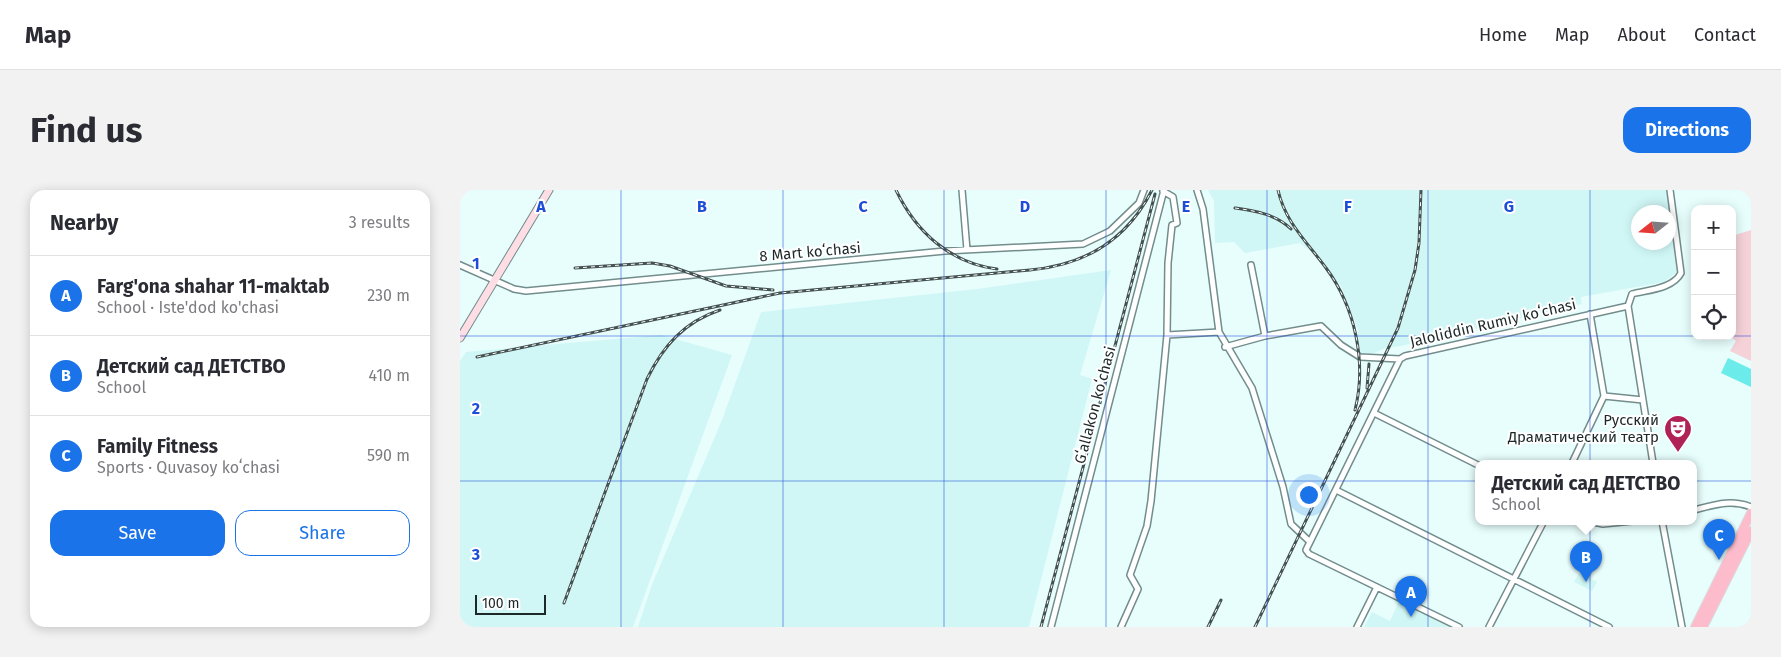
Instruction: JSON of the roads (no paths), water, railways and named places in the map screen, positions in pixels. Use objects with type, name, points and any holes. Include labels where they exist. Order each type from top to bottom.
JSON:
[{"type":"main road","points":[[460,338],[549,190]]},
{"type":"main road","points":[[1695,627],[1751,513]]},
{"type":"main road","points":[[1703,627],[1751,531]]},
{"type":"street","points":[[962,190],[967,250]]},
{"type":"street","name":"8 Mart koʻchasi","points":[[460,265],[514,289],[526,291],[967,250],[1083,244],[1110,231],[1139,203],[1144,190]]},
{"type":"street","points":[[1121,627],[1138,589],[1130,575],[1147,526],[1151,501],[1167,335],[1168,250],[1172,226],[1177,224],[1178,221],[1173,197],[1163,190]]},
{"type":"street","name":"Gʻallakon koʻchasi","points":[[1051,627],[1163,190]]},
{"type":"street","points":[[1197,190],[1204,209],[1219,332],[1225,346],[1252,388],[1283,487],[1291,524],[1309,541]]},
{"type":"street","points":[[1653,460],[1628,306],[1632,294],[1667,286],[1677,280],[1681,273],[1670,190]]},
{"type":"street","points":[[1251,265],[1265,336]]},
{"type":"street","name":"Jaloliddin Rumiy koʻchasi","points":[[1377,587],[1307,552],[1309,541],[1400,359],[1406,356],[1628,306]]},
{"type":"street","points":[[1573,460],[1604,396],[1590,314]]},
{"type":"street","points":[[1225,346],[1265,336],[1321,326],[1341,345],[1360,357],[1400,359]]},
{"type":"street","points":[[1167,335],[1219,332]]},
{"type":"street","points":[[1604,396],[1643,400]]},
{"type":"street","points":[[1374,413],[1475,464]]},
{"type":"street","points":[[1336,490],[1609,627]]},
{"type":"street","points":[[1697,509],[1730,502],[1740,502],[1751,506]]},
{"type":"street","points":[[1489,627],[1542,525]]},
{"type":"street","points":[[1663,525],[1682,627]]},
{"type":"street","points":[[1357,627],[1377,587],[1459,627]]},
{"type":"water","points":[[1728,358],[1751,369],[1751,387],[1721,373]]},
{"type":"railway","points":[[896,190],[914,219],[936,243],[964,260],[980,266],[997,269]]},
{"type":"railway","points":[[477,357],[780,293],[1050,267],[1086,256],[1117,236],[1142,208],[1152,190]]},
{"type":"railway","points":[[1278,190],[1291,222],[1336,283],[1351,317],[1359,354],[1360,373],[1355,410]]},
{"type":"railway","points":[[1255,627],[1398,328],[1415,270],[1419,243],[1421,190]]},
{"type":"railway","points":[[1041,627],[1155,194]]},
{"type":"railway","points":[[1235,208],[1258,212],[1272,217],[1291,229]]},
{"type":"railway","points":[[575,268],[652,263],[670,266],[726,286],[773,290]]},
{"type":"railway","points":[[564,603],[653,367],[668,346],[685,328],[720,310]]},
{"type":"railway","points":[[1367,388],[1369,364]]},
{"type":"railway","points":[[1208,627],[1221,600]]},
{"type":"place","name":"Русский Драматический театр","points":[[1678,453]]},
{"type":"place","name":"Family Fitness","points":[[1719,560]]},
{"type":"place","name":"Детский сад ДЕТСТВО","points":[[1586,582]]},
{"type":"place","name":"Farg'ona shahar 11-maktab","points":[[1411,617]]}]
